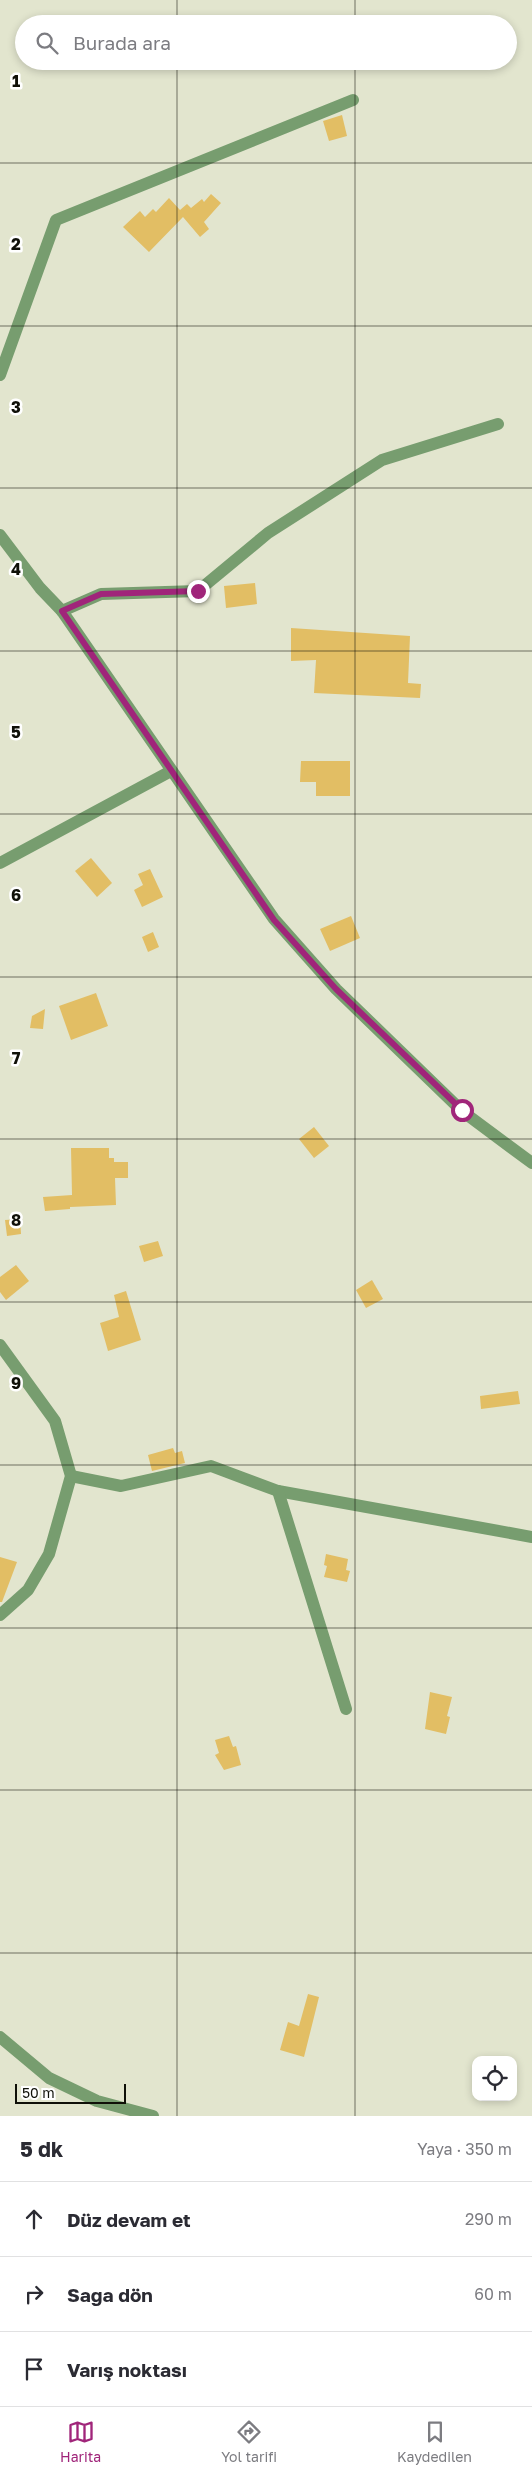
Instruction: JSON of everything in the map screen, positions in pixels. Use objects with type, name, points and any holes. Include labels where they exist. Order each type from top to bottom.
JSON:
[{"type":"street","points":[[0,375],[56,220],[353,100]]},
{"type":"street","points":[[62,611],[101,594],[198,591],[268,533],[382,460],[498,424]]},
{"type":"street","points":[[0,535],[40,588],[62,611],[274,920],[336,989],[462,1110],[532,1164]]},
{"type":"street","points":[[0,863],[171,771]]},
{"type":"street","points":[[0,1345],[55,1421],[71,1476],[49,1554],[28,1590],[0,1615]]},
{"type":"street","points":[[71,1476],[121,1486],[211,1466],[278,1491],[532,1537]]},
{"type":"street","points":[[278,1491],[346,1709]]},
{"type":"street","points":[[0,2037],[49,2078],[96,2101],[153,2116]]},
{"type":"building","points":[[342,115],[347,136],[329,141],[323,121]]},
{"type":"building","points":[[211,194],[221,203],[204,222],[209,229],[200,237],[183,217],[149,252],[123,227],[140,211],[145,217],[153,209],[156,212],[169,198],[180,210],[187,204],[191,208],[202,199],[204,202]]},
{"type":"building","points":[[255,583],[257,604],[226,608],[224,586]]},
{"type":"building","points":[[291,628],[410,636],[408,683],[421,684],[420,698],[314,693],[316,660],[291,661]]},
{"type":"building","points":[[301,761],[350,761],[350,796],[316,796],[316,782],[300,782]]},
{"type":"building","points":[[91,858],[112,883],[97,897],[75,871]]},
{"type":"building","points":[[150,869],[163,897],[142,907],[134,890],[143,885],[138,874]]},
{"type":"building","points":[[351,916],[360,938],[330,951],[320,929]]},
{"type":"building","points":[[153,932],[159,947],[148,952],[142,937]]},
{"type":"building","points":[[96,993],[108,1026],[71,1040],[59,1006]]},
{"type":"building","points":[[45,1009],[43,1029],[30,1028],[32,1016]]},
{"type":"building","points":[[314,1127],[329,1146],[314,1158],[299,1139]]},
{"type":"building","points":[[71,1148],[109,1148],[109,1158],[114,1158],[114,1162],[128,1162],[128,1178],[115,1178],[116,1205],[70,1207],[70,1209],[45,1211],[43,1197],[72,1195]]},
{"type":"building","points":[[20,1219],[21,1234],[7,1236],[5,1220]]},
{"type":"building","points":[[158,1241],[163,1256],[144,1262],[139,1246]]},
{"type":"building","points":[[16,1265],[29,1281],[6,1300],[0,1292],[0,1277]]},
{"type":"building","points":[[372,1280],[383,1299],[366,1308],[356,1290]]},
{"type":"building","points":[[126,1291],[141,1340],[108,1351],[100,1323],[119,1317],[114,1295]]},
{"type":"building","points":[[518,1391],[520,1404],[481,1409],[480,1396]]},
{"type":"building","points":[[173,1448],[175,1453],[182,1451],[185,1463],[152,1471],[148,1455]]},
{"type":"building","points":[[326,1554],[348,1559],[346,1570],[350,1571],[347,1582],[324,1577],[327,1566],[324,1565]]},
{"type":"building","points":[[0,1557],[17,1562],[2,1602],[0,1602]]},
{"type":"building","points":[[430,1692],[452,1697],[447,1716],[450,1717],[446,1734],[425,1729]]},
{"type":"building","points":[[229,1736],[233,1747],[236,1746],[241,1765],[224,1770],[215,1755],[219,1753],[215,1740]]},
{"type":"building","points":[[308,1994],[319,1997],[304,2057],[280,2050],[288,2022],[299,2026]]},
{"type":"route","points":[[198,591],[101,594],[62,611],[274,920],[336,989],[462,1110]]}]
